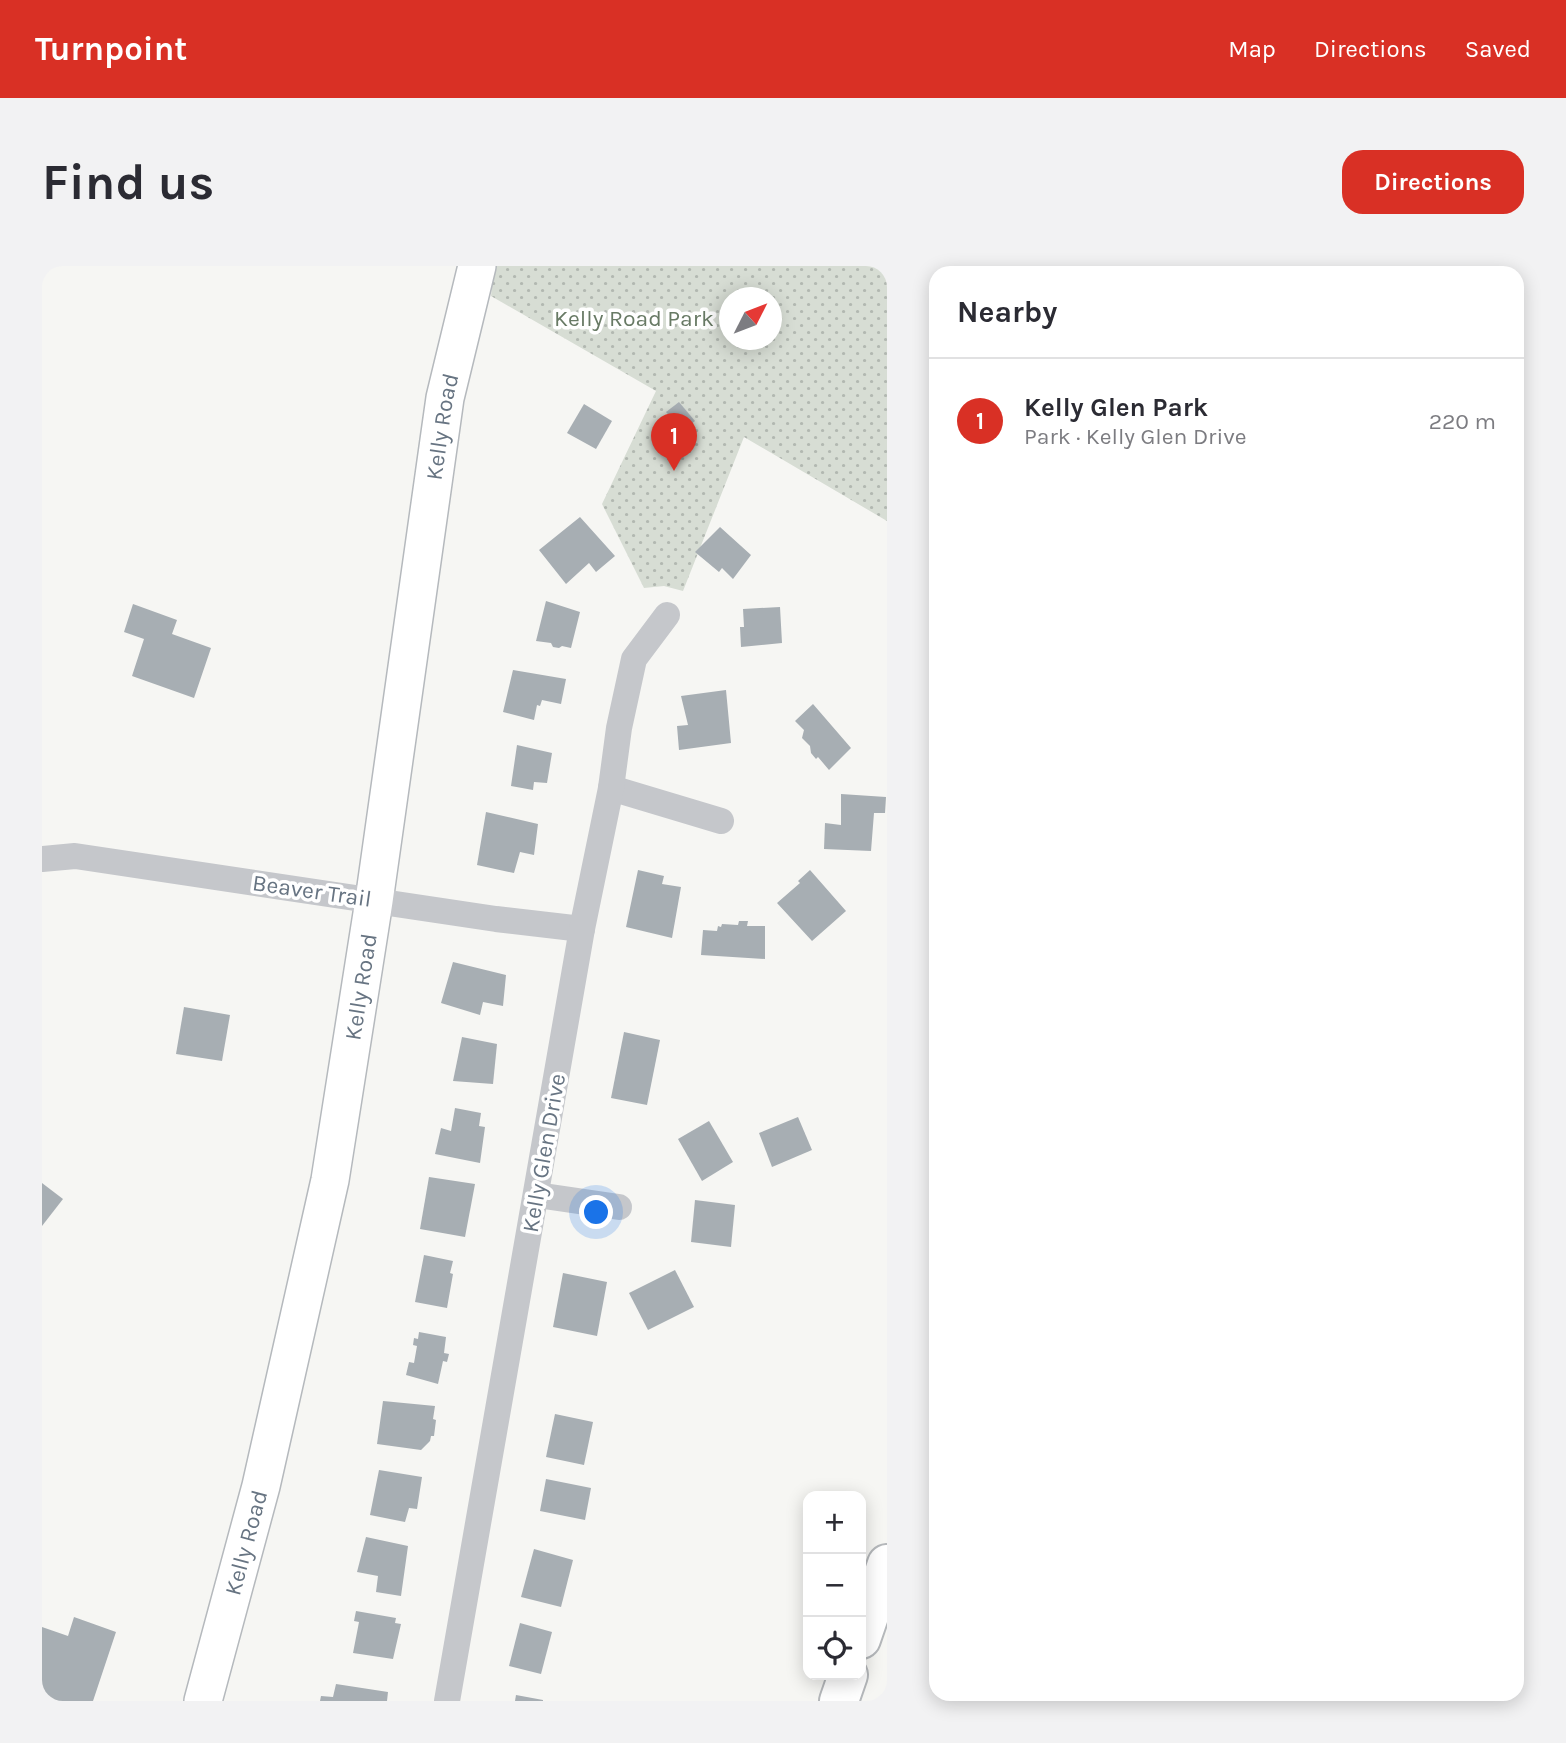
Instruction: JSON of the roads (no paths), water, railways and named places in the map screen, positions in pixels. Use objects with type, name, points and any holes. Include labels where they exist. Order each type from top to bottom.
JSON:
[{"type":"highway","points":[[866,1625],[887,1564]]},
{"type":"highway","points":[[839,1701],[846,1680]]},
{"type":"street","name":"Kelly Road","points":[[203,1701],[261,1486],[330,1180],[374,901],[445,398],[477,266]]},
{"type":"street","name":"Kelly Glen Drive","points":[[447,1701],[582,929],[611,788],[619,728],[634,660],[667,615]]},
{"type":"street","points":[[611,788],[722,821]]},
{"type":"street","name":"Beaver Trail","points":[[42,859],[75,856],[496,919],[582,929]]},
{"type":"street","points":[[537,1195],[619,1207]]},
{"type":"place","name":"Kelly Glen Park","points":[[674,471]]},
{"type":"park label","name":"Kelly Road Park","points":[[634,318]]}]
